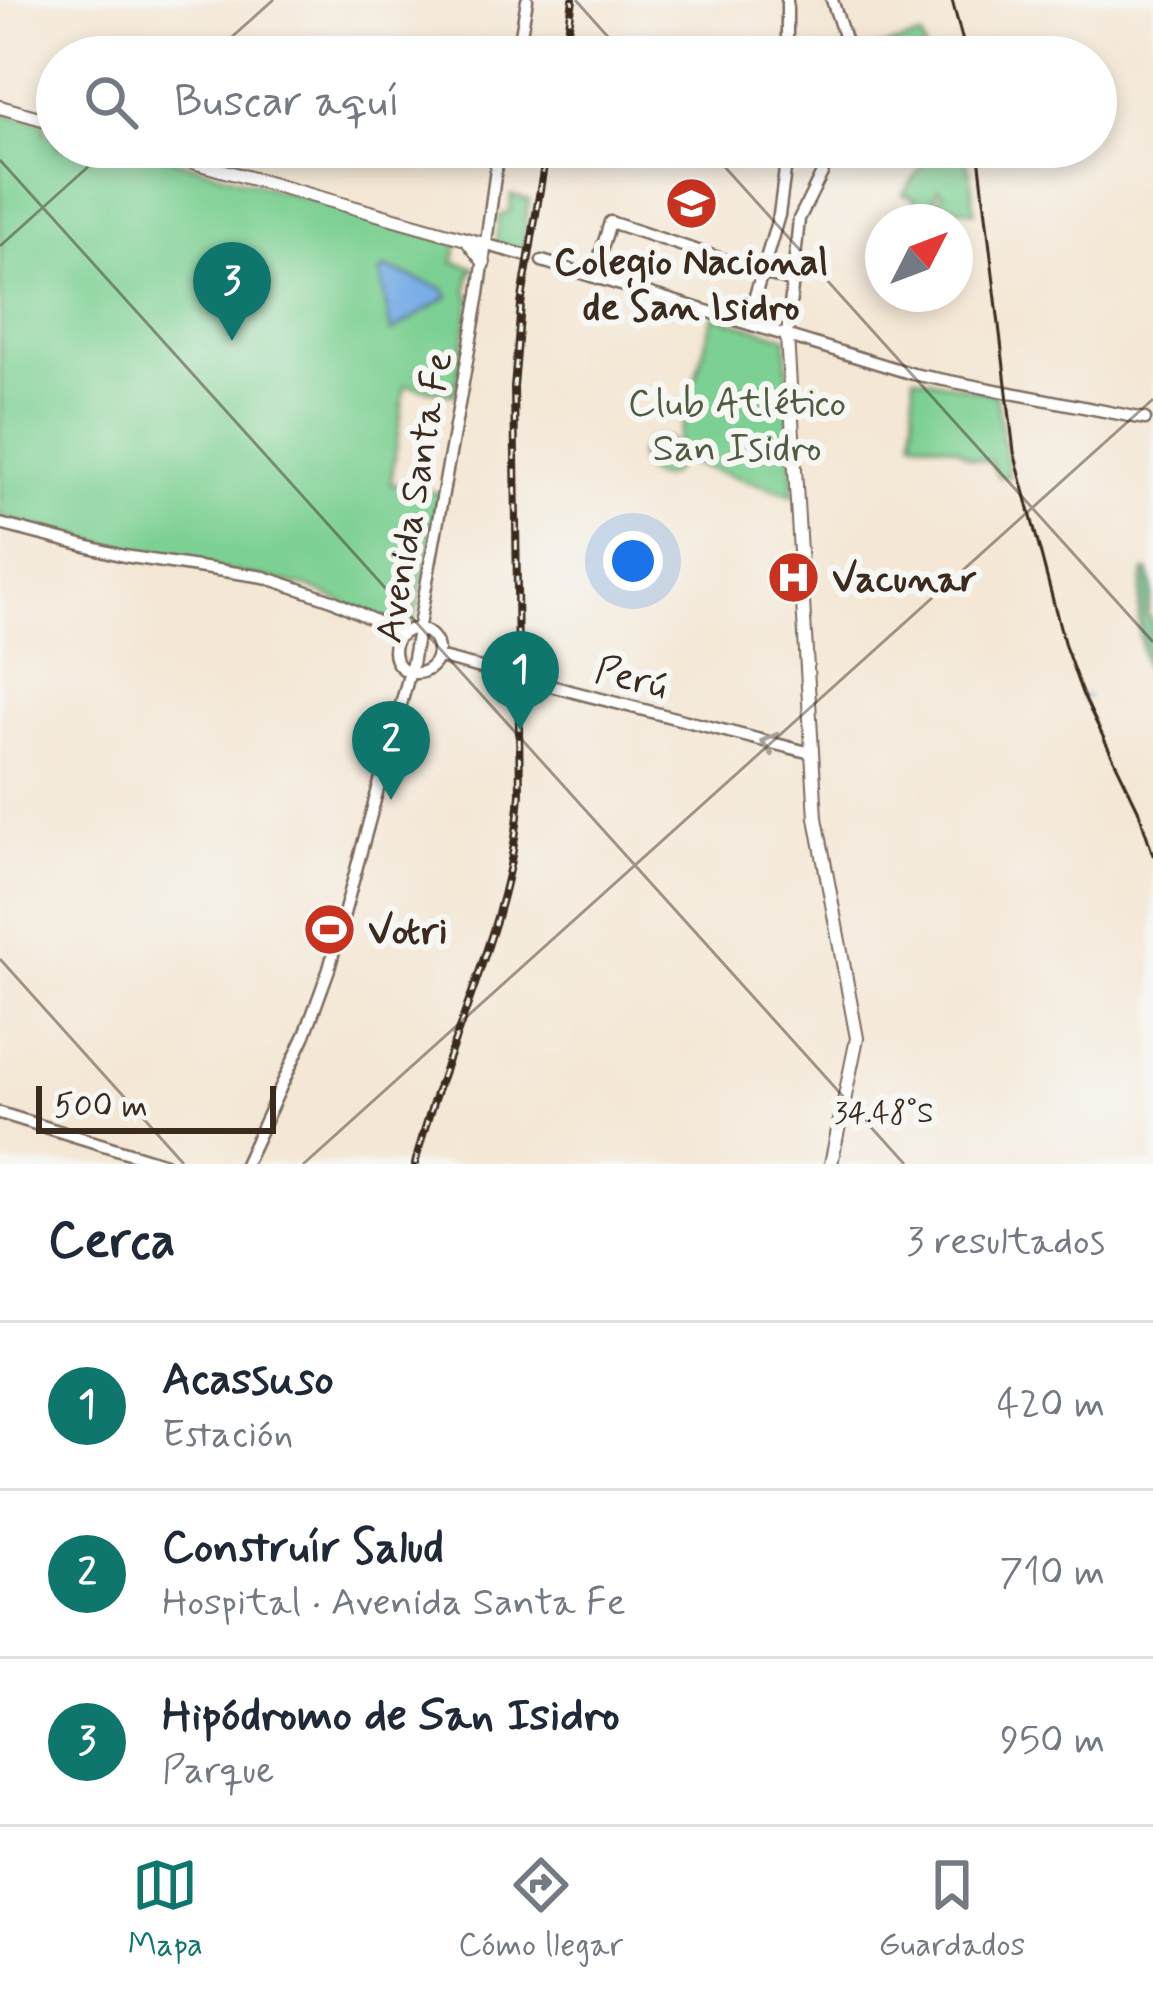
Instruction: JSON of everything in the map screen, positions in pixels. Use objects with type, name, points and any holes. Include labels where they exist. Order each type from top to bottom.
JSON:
[{"type":"main road","points":[[523,36],[529,0]]},
{"type":"main road","points":[[787,0],[787,36]]},
{"type":"main road","points":[[832,0],[844,36]]},
{"type":"main road","points":[[0,107],[36,117]]},
{"type":"main road","points":[[213,168],[468,243],[489,245]]},
{"type":"main road","points":[[489,245],[499,168]]},
{"type":"main road","points":[[747,323],[779,215],[785,168]]},
{"type":"main road","points":[[824,168],[799,219],[787,335],[817,828],[857,1038],[831,1164]]},
{"type":"main road","points":[[592,275],[610,222],[791,282]]},
{"type":"main road","points":[[418,227],[524,255]]},
{"type":"main road","points":[[468,243],[484,262]]},
{"type":"main road","name":"Avenida Santa Fe","points":[[432,572],[489,245]]},
{"type":"main road","name":"Avenida Santa Fe","points":[[249,1164],[328,973],[412,673],[489,245]]},
{"type":"main road","points":[[542,261],[913,374],[1145,419]]},
{"type":"main road","points":[[0,526],[124,556],[264,577],[332,600],[400,636],[421,629],[436,640],[438,657],[428,670],[412,673],[395,659],[400,636]]},
{"type":"main road","name":"Perú","points":[[438,657],[811,753]]},
{"type":"main road","points":[[0,1113],[165,1164]]},
{"type":"green space","points":[[0,113],[36,121],[36,168],[203,168],[458,243],[454,262],[476,268],[470,273],[467,292],[471,297],[455,395],[405,385],[391,484],[439,493],[414,624],[397,627],[308,587],[132,552],[189,560],[0,517]]},
{"type":"green space","points":[[921,168],[968,168],[975,212],[973,204],[937,203],[944,193],[938,189],[933,204],[914,204],[915,198],[903,194]]},
{"type":"green space","points":[[511,195],[529,200],[526,252],[496,243],[499,216],[510,211]]},
{"type":"green space","name":"Club Atlético San Isidro","points":[[713,316],[786,337],[794,495],[686,462],[678,440]]},
{"type":"green space","points":[[914,376],[996,394],[1009,477],[998,476],[990,462],[969,457],[955,447],[913,439]]},
{"type":"green space","points":[[659,437],[673,443],[679,457],[673,471],[659,477],[645,471],[639,457],[645,443]]},
{"type":"green space","points":[[1148,571],[1153,692],[1139,619],[1144,572]]},
{"type":"water","points":[[386,268],[442,288],[449,296],[391,332],[380,272]]},
{"type":"waterway","points":[[1081,699],[1088,696]]},
{"type":"tram line","points":[[952,0],[961,36]]},
{"type":"tram line","points":[[980,168],[1014,452],[1065,646],[1082,693],[1138,809],[1153,855]]},
{"type":"railway","points":[[567,36],[573,0]]},
{"type":"railway","points":[[415,1164],[492,935],[515,841],[520,793],[514,387],[521,305],[544,168]]},
{"type":"place","name":"Colegio Nacional de San Isidro","points":[[691,203]]},
{"type":"place","name":"Hipódromo de San Isidro","points":[[232,341]]},
{"type":"place","name":"Vacunar","points":[[793,577]]},
{"type":"place","name":"Acassuso","points":[[520,730]]},
{"type":"place","name":"Construír Salud","points":[[391,800]]},
{"type":"place","name":"Votri","points":[[329,929]]}]
